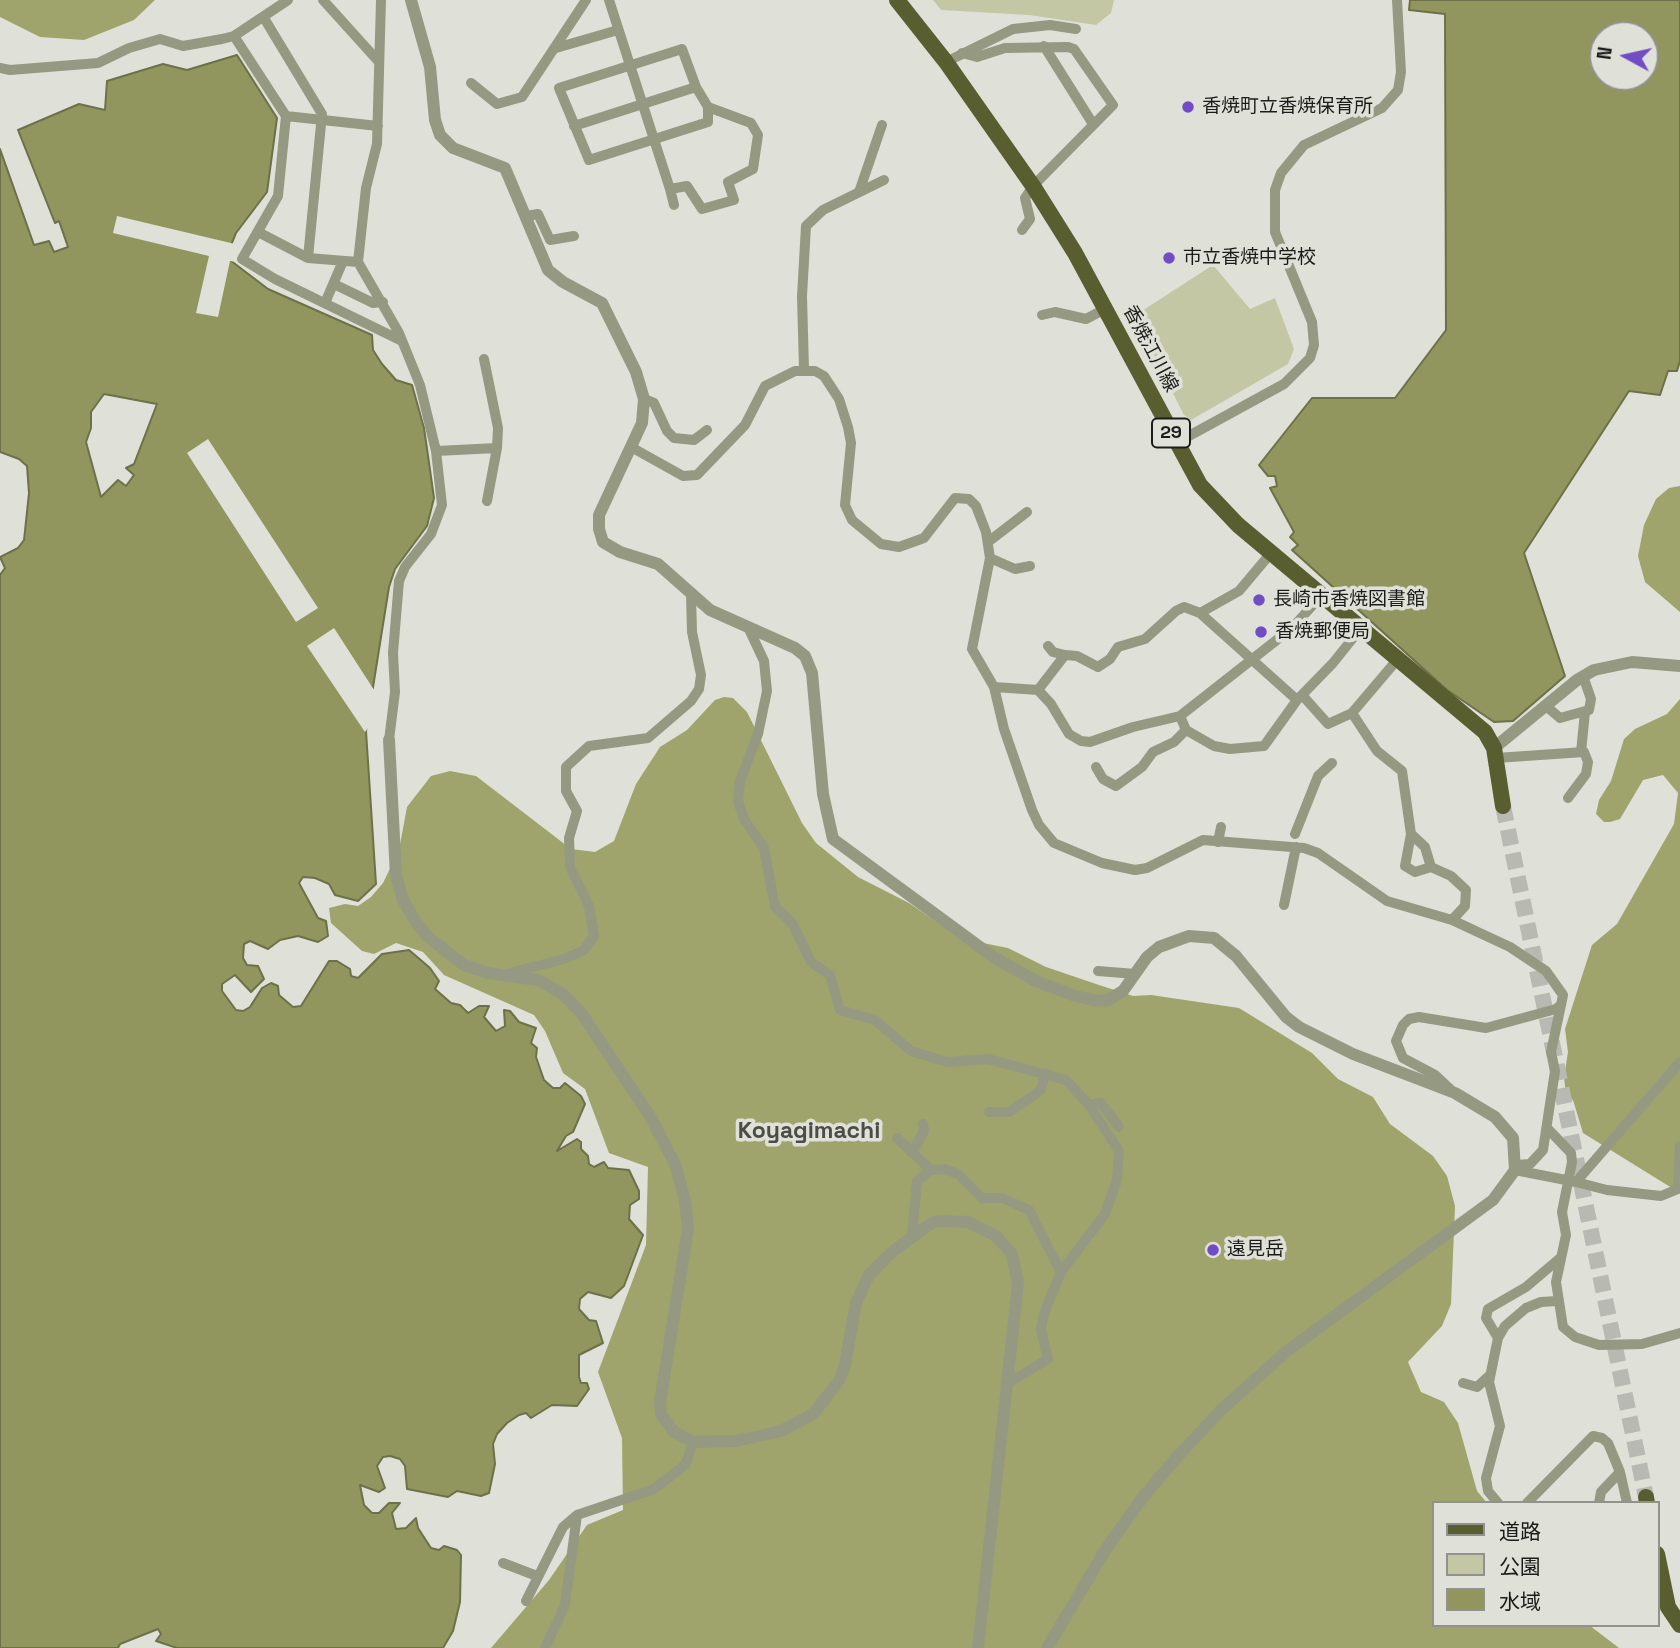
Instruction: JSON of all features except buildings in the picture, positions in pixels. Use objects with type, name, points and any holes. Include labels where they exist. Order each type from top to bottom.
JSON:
[{"type":"main road","name":"香焼江川線","points":[[897,0],[946,62],[1033,186],[1105,309],[1176,443],[1211,499],[1271,553],[1480,728],[1495,753]]},
{"type":"main road","points":[[1495,753],[1503,806]]},
{"type":"main road","points":[[1659,1572],[1662,1600],[1680,1625]]},
{"type":"street","points":[[0,68],[10,70],[88,65],[160,39],[183,46],[234,36],[288,0]]},
{"type":"street","points":[[323,0],[379,62]]},
{"type":"street","points":[[381,0],[377,144],[366,188],[358,262],[383,302],[420,385],[436,451],[441,494],[440,516],[431,534],[405,567],[399,581],[393,653],[395,692],[389,740],[393,844],[396,876],[403,900],[428,937],[464,965],[538,980],[553,987],[582,1014],[650,1116],[676,1166],[685,1201],[688,1229],[660,1402],[666,1424],[685,1440],[736,1440],[781,1432],[813,1414],[827,1399],[842,1373],[856,1303],[869,1275],[912,1236],[937,1221],[968,1222],[996,1236],[1012,1254],[1018,1284],[978,1648]]},
{"type":"street","points":[[411,0],[430,67],[435,120],[440,135],[453,148],[505,168],[548,270],[564,282],[592,295],[608,312],[644,399],[642,423],[599,515],[600,536],[607,545],[620,552],[647,559],[667,570],[710,610],[795,648],[808,660],[814,693],[826,814],[830,833],[838,844],[995,958],[1036,981],[1074,996],[1103,1001],[1123,991],[1159,947],[1189,936],[1208,936],[1236,956],[1286,1017],[1299,1027],[1353,1054],[1455,1093]]},
{"type":"street","points":[[471,83],[497,104],[522,97],[586,0]]},
{"type":"street","points":[[609,0],[674,205]]},
{"type":"street","points":[[1176,443],[1284,384],[1310,358],[1314,345],[1312,322],[1275,232],[1275,190],[1281,173],[1304,145],[1382,108],[1398,90],[1401,72],[1397,0]]},
{"type":"street","points":[[264,18],[321,109],[323,120],[308,258]]},
{"type":"street","points":[[946,62],[1013,29],[1050,25],[1076,29]]},
{"type":"street","points":[[556,48],[618,30]]},
{"type":"street","points":[[234,36],[286,116],[278,196],[242,259],[402,341]]},
{"type":"street","points":[[962,53],[977,57],[1005,48],[1044,46],[1074,49],[1113,105],[1033,186],[1025,198],[1030,219],[1022,230]]},
{"type":"street","points":[[1044,46],[1093,124]]},
{"type":"street","points":[[682,49],[696,87],[708,107],[708,122],[589,160],[559,88],[682,49]]},
{"type":"street","points":[[574,126],[696,87]]},
{"type":"street","points":[[670,189],[687,186],[702,209],[734,200],[728,182],[753,169],[758,135],[756,128],[708,107]]},
{"type":"street","points":[[286,116],[377,126]]},
{"type":"street","points":[[859,192],[882,125]]},
{"type":"street","points":[[804,369],[803,234],[810,220],[823,210],[884,180]]},
{"type":"street","points":[[526,216],[538,214],[550,240],[574,236]]},
{"type":"street","points":[[258,232],[308,258],[358,262]]},
{"type":"street","points":[[324,303],[343,261]]},
{"type":"street","points":[[334,284],[373,303],[383,302]]},
{"type":"street","points":[[1042,315],[1055,312],[1086,319],[1105,309]]},
{"type":"street","points":[[484,359],[498,428],[497,449],[487,501]]},
{"type":"street","points":[[631,447],[683,476],[697,475],[745,425],[765,386],[783,374],[804,369],[815,371],[830,382],[848,427],[851,443],[845,505],[852,520],[881,544],[905,546],[924,538],[946,507],[961,496],[976,506],[988,542],[990,558],[972,649],[994,687],[1004,729],[1032,810],[1039,825],[1054,843],[1102,863],[1141,870],[1198,841],[1296,847],[1318,853],[1387,901],[1452,920],[1538,964],[1563,995],[1551,1052],[1555,1071],[1543,1150],[1530,1164],[1516,1168]]},
{"type":"street","points":[[644,399],[654,403],[667,430],[674,438],[694,440],[707,430]]},
{"type":"street","points":[[436,451],[497,449]]},
{"type":"street","points":[[988,542],[1027,512]]},
{"type":"street","points":[[1200,613],[1238,592],[1271,553]]},
{"type":"street","points":[[990,558],[1015,569],[1030,566]]},
{"type":"street","points":[[503,975],[564,959],[583,950],[594,936],[589,906],[570,867],[569,838],[577,811],[566,790],[566,767],[589,746],[648,738],[691,701],[699,689],[701,675],[692,632],[691,594]]},
{"type":"street","points":[[994,687],[1038,690],[1051,704],[1069,734],[1081,741],[1090,742],[1133,727],[1180,716],[1292,628],[1322,596]]},
{"type":"street","points":[[1048,646],[1053,652],[1077,656],[1098,667],[1110,659],[1118,647],[1145,639],[1184,607],[1200,613],[1250,660],[1300,698],[1328,724],[1352,713],[1397,660]]},
{"type":"street","points":[[748,627],[764,661],[768,691],[758,734],[740,781],[738,802],[744,819],[764,848],[775,907],[792,923],[811,962],[830,975],[840,1010],[875,1020],[911,1051],[947,1062],[988,1059],[1066,1080],[1089,1105],[1116,1142],[1119,1160],[1117,1180],[1097,1227],[1061,1272],[1042,1322],[1048,1359],[1008,1383]]},
{"type":"street","points":[[1180,716],[1186,730],[1221,748],[1264,746],[1300,698],[1361,628]]},
{"type":"street","points":[[1038,690],[1065,655]]},
{"type":"street","points":[[1495,753],[1546,706],[1594,670],[1632,662],[1680,666]]},
{"type":"street","points":[[1546,706],[1560,718],[1589,710],[1591,699],[1583,677]]},
{"type":"street","points":[[1581,752],[1585,712]]},
{"type":"street","points":[[1352,713],[1377,751],[1402,771],[1411,834],[1405,866],[1415,872],[1431,867],[1451,876],[1466,890],[1465,906],[1452,920]]},
{"type":"street","points":[[1096,767],[1103,779],[1116,786],[1142,767],[1153,752],[1174,742],[1186,730]]},
{"type":"street","points":[[1495,753],[1581,752],[1587,755],[1586,774],[1568,798]]},
{"type":"street","points":[[1295,834],[1318,776],[1332,762]]},
{"type":"street","points":[[1218,842],[1221,827]]},
{"type":"street","points":[[1411,834],[1424,847],[1431,867]]},
{"type":"street","points":[[1284,905],[1296,847]]},
{"type":"street","points":[[1098,971],[1135,974]]},
{"type":"street","points":[[1047,1648],[1106,1549],[1143,1497],[1222,1409],[1287,1351],[1483,1209],[1502,1191],[1516,1168],[1514,1143],[1505,1126],[1455,1093],[1435,1075],[1403,1058],[1396,1041],[1405,1022],[1419,1017],[1486,1028],[1537,1016],[1561,1006]]},
{"type":"street","points":[[1571,1181],[1680,1062]]},
{"type":"street","points":[[989,1112],[1009,1112],[1034,1095],[1041,1089],[1045,1073]]},
{"type":"street","points":[[1089,1105],[1101,1103],[1119,1128]]},
{"type":"street","points":[[912,1153],[924,1131],[923,1124]]},
{"type":"street","points":[[1548,1129],[1570,1153],[1572,1162],[1571,1181],[1562,1212],[1566,1235],[1559,1259],[1557,1301],[1561,1322],[1568,1333],[1591,1344],[1642,1344],[1680,1333]]},
{"type":"street","points":[[897,1138],[931,1170]]},
{"type":"street","points":[[1516,1168],[1607,1190],[1661,1196],[1679,1188],[1680,1146]]},
{"type":"street","points":[[912,1236],[915,1186],[920,1177],[931,1170],[944,1169],[958,1174],[977,1195],[1002,1198],[1029,1210],[1061,1272]]},
{"type":"street","points":[[1499,1339],[1486,1318],[1488,1309],[1526,1287],[1559,1259]]},
{"type":"street","points":[[1496,1501],[1488,1491],[1486,1478],[1500,1426],[1489,1376],[1499,1339],[1505,1326],[1525,1308],[1541,1301],[1557,1301]]},
{"type":"street","points":[[1463,1383],[1477,1387],[1489,1376]]},
{"type":"street","points":[[1529,1501],[1593,1436],[1606,1440],[1620,1472],[1627,1501]]},
{"type":"street","points":[[526,1601],[563,1527],[577,1515],[654,1489],[686,1464],[693,1442]]},
{"type":"street","points":[[1599,1501],[1601,1492],[1620,1472]]},
{"type":"street","points":[[544,1648],[565,1605],[577,1515]]},
{"type":"street","points":[[503,1563],[537,1576]]},
{"type":"green space","points":[[933,0],[1114,0],[1111,13],[1096,25],[1029,15],[941,10]]},
{"type":"green space","points":[[1213,265],[1250,309],[1275,298],[1294,349],[1288,364],[1191,420],[1184,415],[1134,316]]},
{"type":"shaded area","points":[[0,0],[155,0],[134,20],[84,40],[40,37],[0,17]]},
{"type":"shaded area","points":[[1680,486],[1680,612],[1645,582],[1638,556],[1644,525],[1656,499],[1669,488]]},
{"type":"shaded area","points":[[733,698],[747,712],[802,823],[816,843],[858,877],[909,903],[948,930],[978,942],[1008,948],[1046,967],[1133,996],[1151,995],[1239,1008],[1312,1053],[1338,1079],[1373,1097],[1390,1124],[1433,1156],[1447,1176],[1455,1206],[1451,1304],[1442,1326],[1408,1362],[1421,1392],[1444,1402],[1458,1423],[1477,1491],[1485,1501],[1432,1501],[1432,1627],[1592,1627],[1619,1648],[491,1648],[549,1580],[587,1525],[623,1510],[622,1438],[598,1372],[646,1245],[648,1167],[609,1153],[585,1089],[563,1073],[545,1031],[534,1015],[444,975],[423,952],[396,943],[374,954],[362,951],[331,923],[329,908],[345,904],[358,906],[371,897],[383,883],[399,850],[407,807],[431,776],[450,771],[476,776],[571,849],[595,852],[614,841],[636,784],[660,747],[687,730],[715,700]]},
{"type":"shaded area","points":[[1680,699],[1680,1193],[1583,1133],[1573,1100],[1566,1095],[1564,1077],[1568,1052],[1565,1029],[1592,945],[1617,924],[1674,824],[1678,793],[1663,775],[1643,780],[1620,819],[1610,822],[1604,822],[1596,814],[1599,800],[1611,781],[1624,739],[1635,729],[1667,714]]},
{"type":"water","points":[[1410,0],[1680,0],[1680,361],[1677,371],[1668,371],[1660,395],[1629,391],[1524,553],[1565,676],[1513,721],[1494,722],[1447,690],[1292,550],[1298,545],[1290,537],[1294,532],[1270,488],[1277,486],[1275,476],[1268,476],[1259,465],[1312,398],[1395,398],[1446,330],[1445,14],[1409,10]]},
{"type":"water","points":[[237,55],[277,118],[267,192],[236,233],[226,257],[268,289],[372,335],[373,350],[382,364],[396,380],[412,385],[424,428],[434,498],[427,526],[395,569],[389,587],[366,731],[376,884],[358,901],[335,895],[329,884],[315,878],[303,877],[299,883],[318,918],[326,921],[328,936],[318,942],[298,936],[280,940],[268,949],[250,941],[244,944],[243,958],[247,965],[258,966],[264,979],[251,992],[235,975],[222,984],[222,991],[236,1010],[243,1011],[250,1007],[262,988],[271,983],[278,986],[279,995],[293,1007],[301,1006],[329,961],[337,961],[350,969],[351,976],[358,978],[382,954],[409,950],[430,968],[439,981],[435,989],[451,1003],[460,1005],[468,1013],[479,1006],[489,1006],[484,1017],[496,1031],[505,1026],[504,1010],[510,1011],[519,1022],[536,1028],[531,1043],[537,1048],[536,1057],[544,1080],[553,1088],[560,1088],[565,1083],[581,1096],[585,1104],[573,1132],[566,1136],[557,1151],[577,1139],[588,1156],[589,1164],[594,1167],[604,1162],[608,1168],[629,1170],[639,1191],[639,1199],[630,1205],[629,1219],[643,1235],[624,1286],[611,1298],[588,1292],[580,1299],[579,1309],[589,1320],[596,1321],[603,1343],[579,1355],[579,1377],[581,1383],[587,1383],[589,1389],[577,1406],[552,1405],[531,1418],[526,1413],[507,1423],[497,1434],[493,1444],[495,1464],[489,1493],[481,1496],[457,1491],[448,1497],[407,1489],[405,1466],[400,1459],[390,1456],[383,1457],[377,1466],[385,1488],[379,1492],[360,1485],[364,1505],[372,1513],[379,1513],[389,1503],[400,1503],[392,1513],[396,1529],[406,1528],[416,1518],[418,1528],[431,1548],[439,1550],[444,1546],[457,1550],[461,1555],[460,1602],[453,1631],[443,1648],[177,1648],[156,1641],[161,1634],[158,1629],[120,1644],[118,1648],[0,1648],[0,575],[5,568],[0,557],[18,548],[24,540],[29,493],[27,466],[19,459],[0,452],[0,149],[34,245],[49,241],[54,252],[68,247],[59,221],[55,223],[18,130],[79,104],[105,110],[107,81],[163,64],[187,70]],"holes":[[[104,394],[157,404],[134,464],[126,468],[134,475],[126,486],[118,480],[101,497],[86,442],[91,428],[91,412]]]},
{"type":"pier","points":[[117,216],[235,244],[230,256],[236,262],[230,261],[218,317],[196,313],[209,256],[113,233]]},
{"type":"pier","points":[[208,439],[318,608],[296,622],[187,453]]},
{"type":"pier","points":[[334,628],[376,693],[371,724],[365,732],[307,646]]},
{"type":"tunnel","points":[[1503,806],[1646,1497]]},
{"type":"place","name":"香焼町立香焼保育所","points":[[1188,107]]},
{"type":"place","name":"市立香焼中学校","points":[[1169,258]]},
{"type":"place","name":"長崎市香焼図書館","points":[[1259,600]]},
{"type":"place","name":"香焼郵便局","points":[[1261,632]]},
{"type":"place","name":"遠見岳","points":[[1213,1250]]},
{"type":"district","name":"Koyagimachi","points":[[809,1132]]}]
